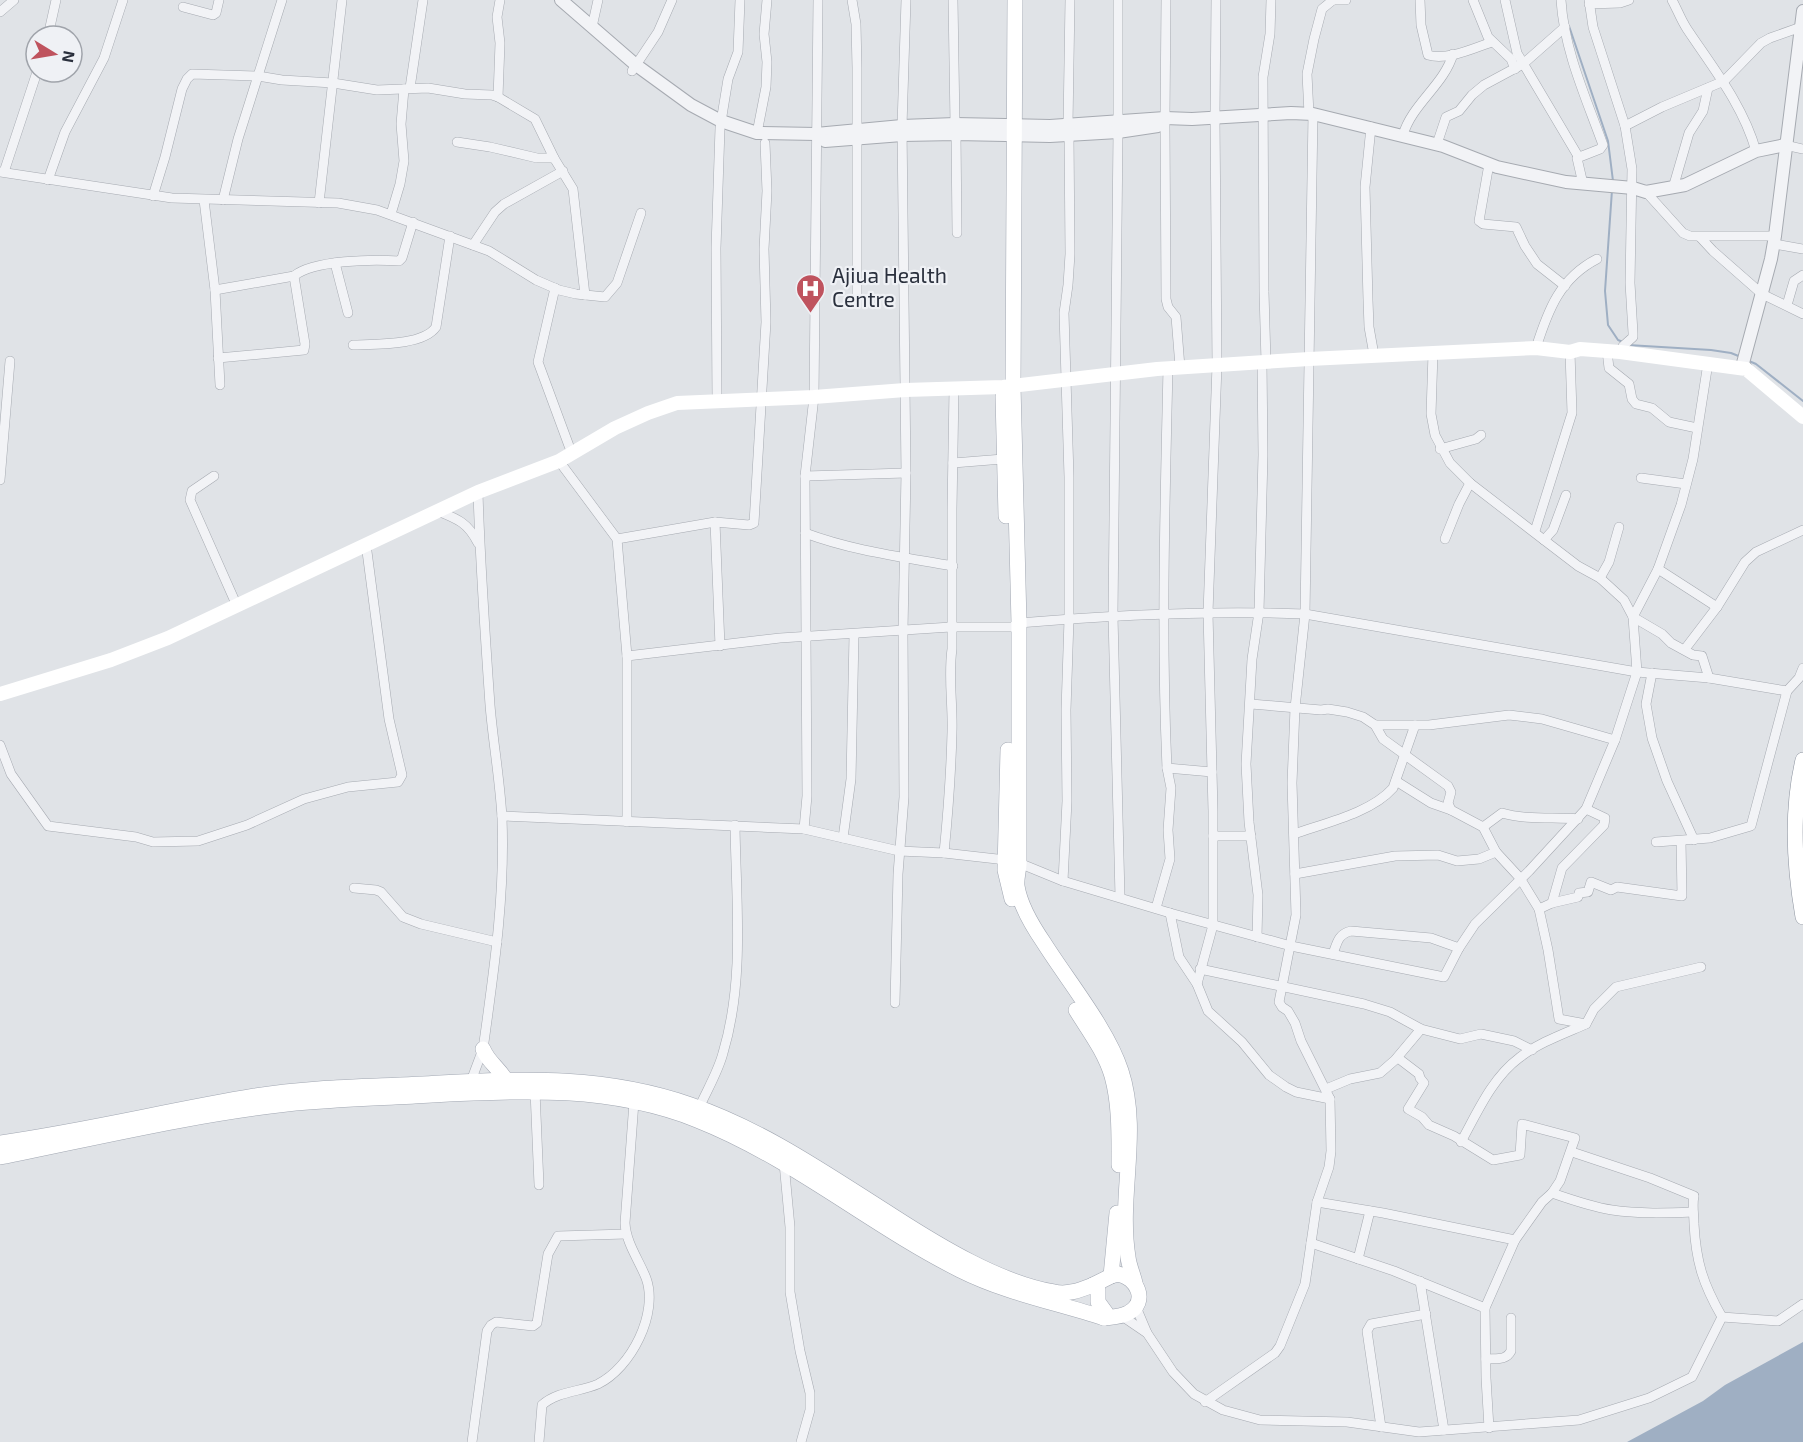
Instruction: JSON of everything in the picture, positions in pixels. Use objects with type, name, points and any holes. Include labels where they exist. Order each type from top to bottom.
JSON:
[{"type":"main road","points":[[1005,0],[1010,130]]},
{"type":"main road","points":[[0,1157],[204,1116],[289,1104],[497,1092],[536,1091],[594,1094],[673,1110],[750,1143],[962,1271],[1024,1296],[1104,1317],[1122,1316],[1132,1311],[1139,1295],[1128,1257],[1126,1228],[1130,1133],[1128,1102],[1121,1071],[1109,1043],[1028,916],[1017,885],[1013,862],[1015,625],[1008,387],[1010,130],[1015,0]]},
{"type":"main road","points":[[0,694],[141,649],[478,492],[559,461],[615,428],[677,403],[814,397],[905,390],[1008,387],[1117,373],[1217,364],[1536,348],[1570,352],[1580,349],[1616,350],[1744,366],[1803,417]]},
{"type":"main road","points":[[1008,387],[1004,459],[1015,625]]},
{"type":"main road","points":[[1803,760],[1796,808],[1795,849],[1803,916]]},
{"type":"main road","points":[[1013,862],[1005,870],[1008,887],[1027,934],[1100,1049],[1112,1076],[1119,1133],[1117,1227],[1111,1276]]},
{"type":"main road","points":[[483,1049],[490,1063],[501,1071],[505,1079]]},
{"type":"main road","points":[[0,1143],[40,1138],[142,1116],[313,1089],[505,1079],[597,1082],[699,1108],[758,1134],[925,1236],[976,1264],[1013,1279],[1053,1292],[1068,1293],[1111,1276],[1124,1275],[1135,1283]]},
{"type":"main road","points":[[1093,1285],[1098,1289],[1098,1302],[1106,1313],[1104,1317]]},
{"type":"street","points":[[0,12],[14,0]]},
{"type":"street","points":[[51,24],[56,0]]},
{"type":"street","points":[[48,180],[65,132],[104,58],[123,0]]},
{"type":"street","points":[[183,7],[213,15],[216,13],[219,0]]},
{"type":"street","points":[[223,200],[238,138],[282,0]]},
{"type":"street","points":[[320,203],[342,0]]},
{"type":"street","points":[[392,214],[404,161],[402,124],[423,0]]},
{"type":"street","points":[[498,97],[500,43],[497,17],[500,0]]},
{"type":"street","points":[[551,0],[634,68],[720,125],[761,138],[816,138],[902,130],[1069,130],[1215,117],[1311,114],[1437,144],[1489,164],[1530,175],[1646,192],[1673,188],[1702,178],[1756,151],[1785,145],[1803,149]]},
{"type":"street","points":[[561,0],[634,68]]},
{"type":"street","points":[[592,27],[598,0]]},
{"type":"street","points":[[634,68],[658,32],[672,0]]},
{"type":"street","points":[[717,400],[716,248],[720,125],[728,79],[738,51],[740,0]]},
{"type":"street","points":[[617,539],[715,522],[749,525],[754,523],[766,322],[764,249],[767,191],[761,138],[766,87],[767,62],[764,34],[767,0]]},
{"type":"street","points":[[804,829],[807,796],[805,476],[814,397],[818,0]]},
{"type":"street","points":[[852,0],[856,24],[857,294]]},
{"type":"street","points":[[895,1003],[899,851],[904,797],[903,631],[906,473],[902,130],[906,0]]},
{"type":"street","points":[[953,0],[957,232]]},
{"type":"street","points":[[1063,881],[1067,801],[1066,710],[1069,619],[1069,477],[1064,313],[1070,254],[1070,0]]},
{"type":"street","points":[[1118,0],[1117,373],[1113,616],[1120,897]]},
{"type":"street","points":[[1156,908],[1170,860],[1168,830],[1171,788],[1167,768],[1162,615],[1176,317],[1168,307],[1166,299],[1166,0]]},
{"type":"street","points":[[1197,984],[1213,925],[1208,613],[1217,364],[1216,0]]},
{"type":"street","points":[[1257,937],[1258,895],[1248,822],[1246,765],[1252,658],[1260,612],[1264,362],[1263,77],[1270,34],[1270,0]]},
{"type":"street","points":[[1205,1402],[1275,1353],[1284,1338],[1305,1284],[1317,1202],[1330,1161],[1330,1100],[1301,1041],[1295,1023],[1288,1011],[1280,1004],[1296,915],[1292,783],[1295,708],[1305,614],[1310,359],[1311,114],[1307,74],[1322,9],[1334,0],[1346,0]]},
{"type":"street","points":[[1420,0],[1420,24],[1426,53],[1432,57],[1453,54],[1492,42]]},
{"type":"street","points":[[1473,0],[1488,37],[1519,67],[1567,135],[1578,156],[1583,184]]},
{"type":"street","points":[[1505,0],[1519,67]]},
{"type":"street","points":[[1561,0],[1572,60],[1603,145],[1600,149],[1578,156]]},
{"type":"street","points":[[1629,0],[1620,3],[1589,2],[1593,27],[1625,126],[1631,161],[1626,188],[1633,337],[1616,350],[1609,368],[1629,384],[1632,399],[1636,404],[1652,408],[1669,422],[1697,428]]},
{"type":"street","points":[[1672,0],[1686,28],[1724,81],[1730,96],[1748,125],[1756,151]]},
{"type":"street","points":[[1744,366],[1774,240],[1785,145],[1800,51],[1803,11]]},
{"type":"street","points":[[1437,144],[1446,117],[1459,111],[1484,85],[1519,67],[1565,27]]},
{"type":"street","points":[[1625,126],[1662,107],[1724,81],[1761,43],[1801,27]]},
{"type":"street","points":[[1403,135],[1408,120],[1449,67],[1453,54]]},
{"type":"street","points":[[153,196],[182,89],[192,74],[258,76],[333,83],[377,90],[428,88],[465,94],[492,95],[535,119],[554,158],[573,189],[585,295]]},
{"type":"street","points":[[33,84],[2,172],[153,196],[357,206],[392,214],[501,256],[536,280],[555,288],[605,297],[617,283],[641,213]]},
{"type":"street","points":[[1673,188],[1689,133],[1703,111],[1708,88]]},
{"type":"street","points":[[1371,127],[1365,187],[1368,300],[1374,356]]},
{"type":"street","points":[[457,142],[537,158],[554,158]]},
{"type":"street","points":[[1489,164],[1479,221],[1483,224],[1516,226],[1525,246],[1538,264],[1565,286]]},
{"type":"street","points":[[473,245],[495,212],[504,204],[563,171]]},
{"type":"street","points":[[1646,192],[1683,233],[1700,237],[1774,240],[1803,249]]},
{"type":"street","points":[[204,200],[215,290],[220,385]]},
{"type":"street","points":[[215,290],[294,276],[305,270],[351,260],[401,260],[413,222]]},
{"type":"street","points":[[353,345],[406,341],[433,331],[436,327],[450,236]]},
{"type":"street","points":[[1700,237],[1762,294],[1803,314]]},
{"type":"street","points":[[1536,348],[1545,318],[1565,286],[1581,267],[1597,259]]},
{"type":"street","points":[[335,263],[348,313]]},
{"type":"street","points":[[1787,305],[1794,281],[1803,275]]},
{"type":"street","points":[[218,358],[304,350],[294,276]]},
{"type":"street","points":[[555,288],[538,362],[572,454]]},
{"type":"street","points":[[1534,531],[1572,413],[1570,352]]},
{"type":"street","points":[[502,816],[804,829],[899,851],[944,853],[1013,862],[1063,881],[1257,937],[1443,977],[1475,924],[1586,809],[1615,740],[1637,672],[1633,617],[1624,600],[1600,578],[1578,566],[1470,483],[1450,464],[1440,449],[1431,414],[1433,353]]},
{"type":"street","points":[[0,480],[10,361]]},
{"type":"street","points":[[1633,617],[1658,569],[1686,484],[1708,363]]},
{"type":"street","points":[[944,853],[950,793],[952,733],[950,667],[954,389]]},
{"type":"street","points":[[1440,449],[1476,439],[1481,435]]},
{"type":"street","points":[[953,463],[1004,459]]},
{"type":"street","points":[[559,461],[617,539],[627,656],[627,822]]},
{"type":"street","points":[[805,476],[906,473]]},
{"type":"street","points":[[214,476],[192,491],[190,500],[237,606]]},
{"type":"street","points":[[1641,478],[1686,484]]},
{"type":"street","points":[[1445,539],[1470,483]]},
{"type":"street","points":[[471,1081],[483,1049],[501,902],[502,816],[490,704],[479,545],[478,492]]},
{"type":"street","points":[[1544,540],[1554,530],[1566,495]]},
{"type":"street","points":[[438,511],[464,523],[471,530],[479,545]]},
{"type":"street","points":[[715,522],[720,646]]},
{"type":"street","points":[[1600,578],[1609,562],[1619,527]]},
{"type":"street","points":[[1685,649],[1717,607],[1745,562],[1756,552],[1803,530]]},
{"type":"street","points":[[805,533],[862,550],[953,566]]},
{"type":"street","points":[[0,745],[11,774],[48,826],[136,837],[153,842],[198,841],[247,825],[304,799],[348,787],[398,782],[402,775],[389,719],[366,544]]},
{"type":"street","points":[[1658,569],[1717,607]]},
{"type":"street","points":[[627,656],[805,637],[1015,625],[1113,616],[1260,612],[1305,614],[1637,672],[1709,678],[1786,691]]},
{"type":"street","points":[[1633,617],[1662,634],[1671,643],[1693,655],[1702,656],[1709,678]]},
{"type":"street","points":[[843,838],[852,771],[854,634]]},
{"type":"street","points":[[1656,842],[1710,838],[1751,826],[1754,823],[1786,691],[1799,678],[1803,668]]},
{"type":"street","points":[[1652,673],[1646,704],[1652,738],[1667,781],[1694,840]]},
{"type":"street","points":[[1251,704],[1347,712],[1363,717],[1375,725],[1383,739],[1449,786],[1451,792],[1448,803],[1451,810]]},
{"type":"street","points":[[1375,725],[1415,725],[1509,715],[1542,719],[1615,740]]},
{"type":"street","points":[[1294,834],[1366,808],[1389,792],[1396,781],[1415,725]]},
{"type":"street","points":[[1167,768],[1212,772]]},
{"type":"street","points":[[1396,781],[1431,802],[1483,827],[1496,852],[1520,878],[1539,909],[1559,1019],[1586,1024]]},
{"type":"street","points":[[1552,903],[1562,868],[1604,825],[1606,820],[1586,809]]},
{"type":"street","points":[[1483,827],[1502,813],[1525,818],[1536,816],[1578,819]]},
{"type":"street","points":[[699,1108],[723,1054],[735,998],[737,959],[735,825]]},
{"type":"street","points":[[1213,836],[1251,836]]},
{"type":"street","points":[[1539,909],[1552,903],[1578,897],[1579,893],[1588,892],[1591,882],[1611,890],[1617,887],[1682,896],[1682,841]]},
{"type":"street","points":[[1296,874],[1395,856],[1438,855],[1457,861],[1479,860],[1496,852]]},
{"type":"street","points":[[354,888],[381,892],[404,917],[421,924],[497,942]]},
{"type":"street","points":[[1170,913],[1179,957],[1197,984],[1209,1011],[1242,1042],[1269,1076],[1296,1092],[1330,1100]]},
{"type":"street","points":[[1333,954],[1340,937],[1351,931],[1431,938],[1459,948]]},
{"type":"street","points":[[1461,1142],[1501,1075],[1519,1057],[1586,1024],[1594,1009],[1616,987],[1701,967]]},
{"type":"street","points":[[1200,969],[1364,1004],[1390,1012],[1421,1029],[1460,1039],[1481,1034],[1514,1041],[1532,1050]]},
{"type":"street","points":[[1326,1089],[1350,1079],[1380,1074],[1398,1058],[1421,1029]]},
{"type":"street","points":[[1398,1058],[1419,1074],[1419,1078],[1424,1083],[1408,1108],[1422,1117],[1429,1125],[1454,1136],[1493,1160],[1520,1155],[1522,1124],[1575,1138],[1560,1181],[1515,1240],[1485,1308],[1489,1428]]},
{"type":"street","points":[[536,1091],[539,1185]]},
{"type":"street","points":[[539,1442],[542,1405],[555,1396],[598,1384],[614,1372],[643,1332],[650,1293],[647,1280],[626,1234],[634,1102]]},
{"type":"street","points":[[1572,1152],[1650,1178],[1694,1196],[1693,1212],[1698,1264],[1707,1290],[1722,1317]]},
{"type":"street","points":[[784,1163],[790,1227],[790,1292],[800,1352],[810,1393],[810,1410],[801,1442]]},
{"type":"street","points":[[1552,1193],[1613,1210],[1693,1212]]},
{"type":"street","points":[[1317,1202],[1515,1240]]},
{"type":"street","points":[[1358,1259],[1370,1211]]},
{"type":"street","points":[[472,1442],[487,1332],[491,1325],[496,1322],[533,1326],[537,1323],[548,1254],[558,1236],[626,1234]]},
{"type":"street","points":[[1311,1244],[1420,1281],[1485,1308]]},
{"type":"street","points":[[1420,1281],[1444,1430]]},
{"type":"street","points":[[1722,1317],[1778,1321],[1803,1304]]},
{"type":"street","points":[[1136,1306],[1147,1333],[1173,1372],[1205,1402],[1242,1417],[1260,1420],[1347,1422],[1419,1432],[1579,1420],[1649,1398],[1692,1377],[1722,1317]]},
{"type":"street","points":[[1381,1427],[1366,1331],[1371,1324],[1426,1314]]},
{"type":"street","points":[[1122,1316],[1147,1333]]},
{"type":"street","points":[[1486,1359],[1505,1358],[1509,1355],[1511,1318]]},
{"type":"water","points":[[1803,1342],[1803,1442],[1627,1442],[1703,1401],[1725,1385]]},
{"type":"waterway","points":[[1569,26],[1608,141],[1613,181]]},
{"type":"waterway","points":[[1612,190],[1605,291],[1608,325],[1618,340],[1623,342]]},
{"type":"waterway","points":[[1628,345],[1711,350],[1741,357]]},
{"type":"waterway","points":[[1749,361],[1803,401]]},
{"type":"place","name":"Ajiua Health Centre","points":[[811,314]]}]
